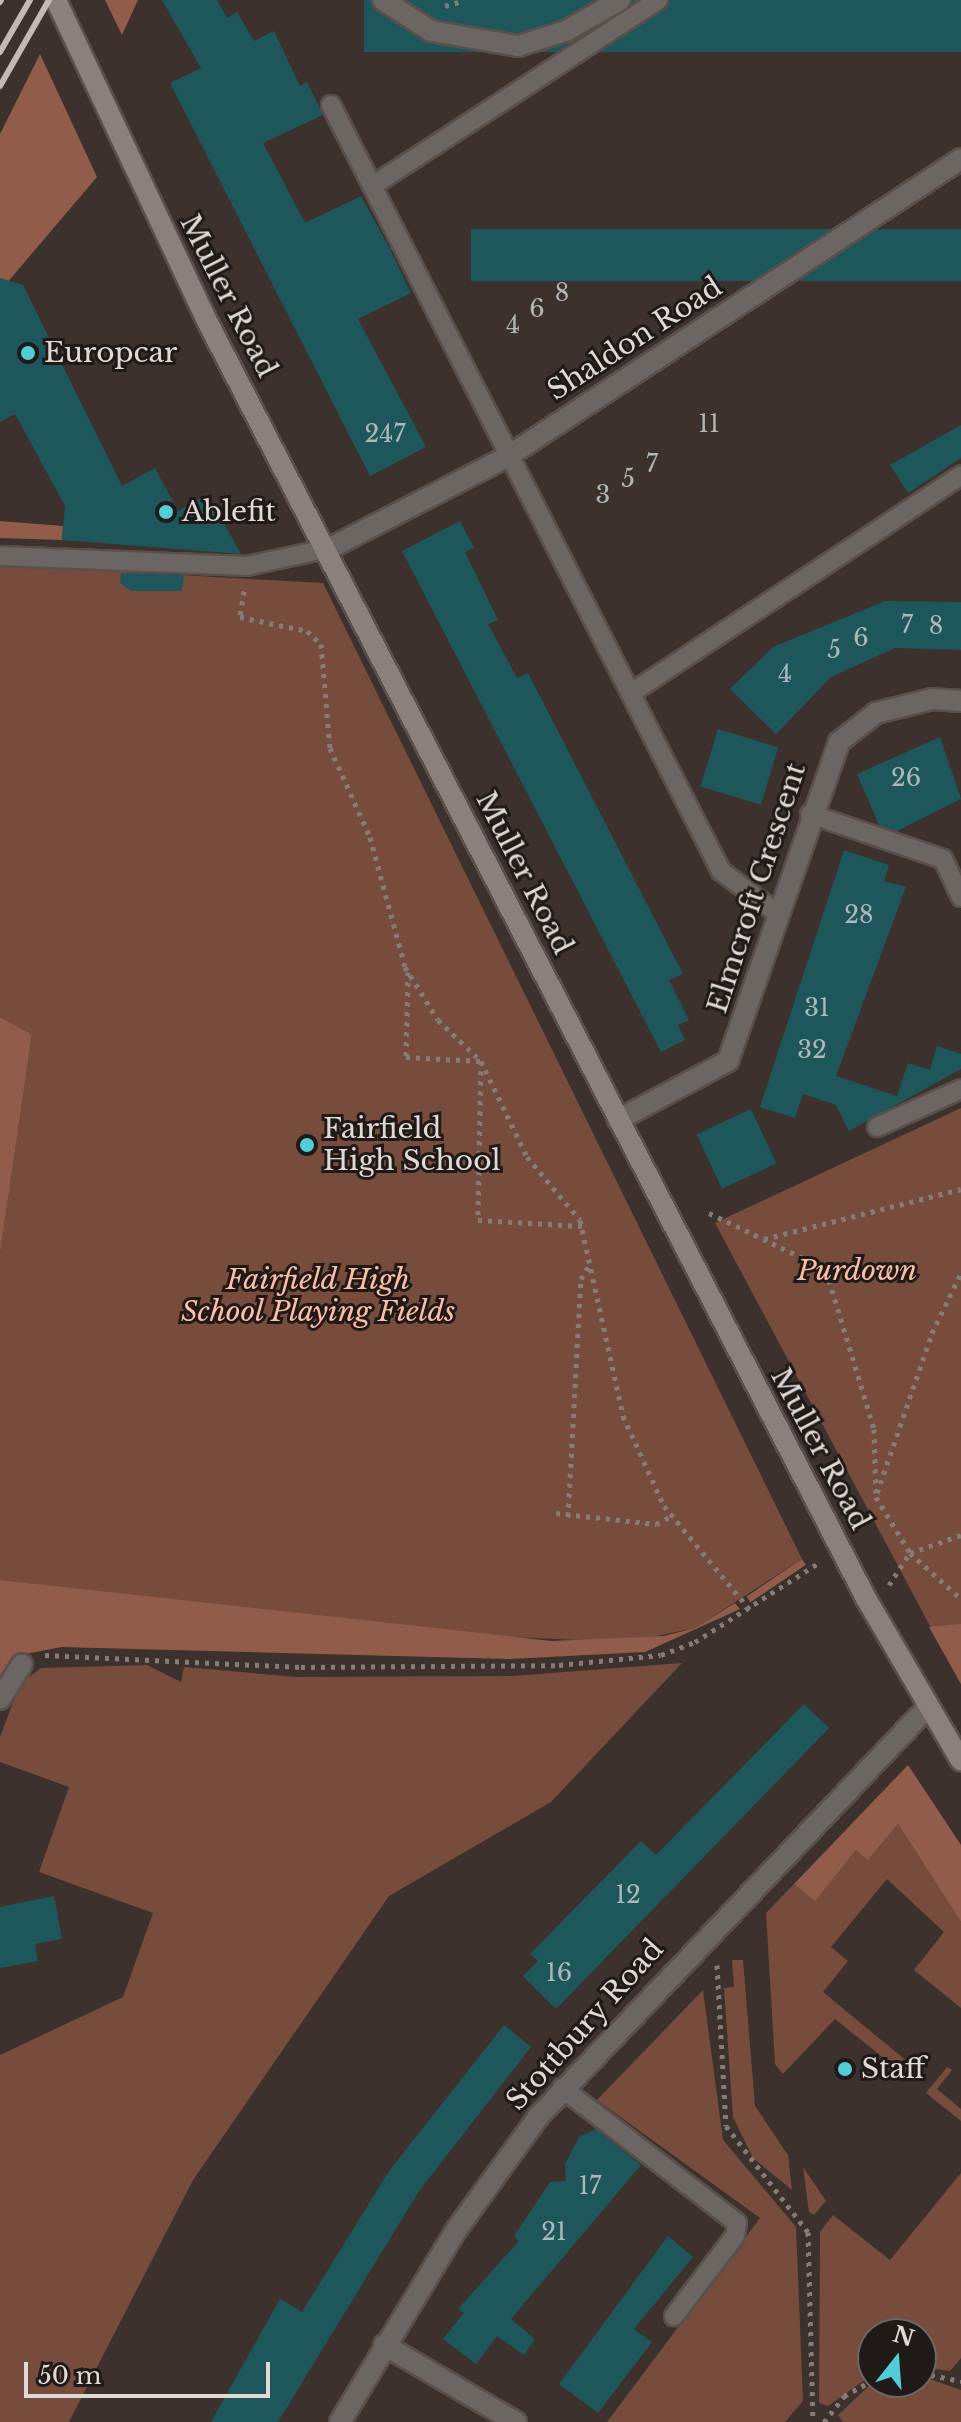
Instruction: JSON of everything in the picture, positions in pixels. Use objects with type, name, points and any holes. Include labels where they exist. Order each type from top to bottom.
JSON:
[{"type":"main road","name":"Muller Road","points":[[56,0],[206,319],[330,548],[618,1120],[867,1600],[927,1708],[961,1761]]},
{"type":"street","points":[[383,0],[431,31],[518,46],[566,31],[620,0]]},
{"type":"street","name":"Shaldon Road","points":[[330,548],[507,457],[961,159]]},
{"type":"street","name":"Elmcroft Crescent","points":[[618,1120],[728,1061],[827,762],[857,725],[902,705],[961,701]]},
{"type":"street","points":[[0,1699],[22,1664]]},
{"type":"street","name":"Stottbury Road","points":[[340,2422],[384,2345],[465,2218],[562,2088],[927,1708]]},
{"type":"street","points":[[384,2345],[516,2422]]},
{"type":"lane","points":[[372,186],[658,0]]},
{"type":"lane","points":[[331,105],[507,457],[634,691],[721,871],[778,914]]},
{"type":"lane","points":[[634,691],[961,475]]},
{"type":"lane","points":[[0,556],[247,566],[330,548]]},
{"type":"lane","points":[[810,814],[943,859],[961,897]]},
{"type":"lane","points":[[877,1127],[961,1089]]},
{"type":"lane","points":[[562,2088],[737,2223],[735,2236],[674,2316]]},
{"type":"path","points":[[247,566],[240,617],[307,631],[327,658],[332,758],[370,837],[408,971],[438,1020],[481,1061],[527,1157],[583,1226],[615,1391],[672,1516],[750,1610]]},
{"type":"path","points":[[408,971],[406,1057],[481,1061]]},
{"type":"path","points":[[481,1061],[478,1220],[583,1226]]},
{"type":"path","points":[[763,1239],[961,1189]]},
{"type":"path","points":[[709,1213],[763,1239],[829,1280],[874,1429],[876,1497],[910,1553],[961,1599]]},
{"type":"path","points":[[568,1517],[581,1279],[591,1261]]},
{"type":"path","points":[[876,1497],[932,1333],[961,1273]]},
{"type":"path","points":[[556,1513],[568,1517],[656,1524],[672,1516]]},
{"type":"path","points":[[867,1600],[894,1582],[910,1553],[961,1535]]},
{"type":"path","points":[[22,1664],[43,1655],[301,1667],[609,1661],[661,1655],[750,1610],[841,1549]]},
{"type":"path","points":[[716,1952],[726,2126],[808,2232],[813,2422]]},
{"type":"path","points":[[937,2376],[961,2381]]},
{"type":"path","points":[[824,2422],[844,2396],[857,2389]]},
{"type":"green space","name":"Fairfield High School Playing Fields","points":[[0,565],[323,583],[802,1559],[695,1628],[628,1642],[463,1635],[0,1580],[0,1254],[32,1036],[0,1017]]},
{"type":"green space","name":"Purdown","points":[[961,1108],[961,1684],[715,1223]]},
{"type":"green space","points":[[682,1663],[551,1802],[389,1896],[193,2180],[69,2422],[0,2422],[0,2055],[123,1997],[153,1913],[39,1872],[69,1787],[0,1762],[0,1737],[20,1684],[41,1668],[147,1665],[181,1682],[184,1667],[297,1677],[513,1676]]},
{"type":"green space","points":[[898,1824],[961,1922],[961,2008],[914,1970],[944,1932],[887,1879],[831,1947],[848,1961],[823,1992],[914,2067],[906,2076],[835,2019],[783,2074],[775,2064],[766,1913],[794,1884],[815,1900],[856,1850],[869,1859]]},
{"type":"green space","points":[[732,1960],[743,1960],[755,2106],[788,2155],[792,2190],[753,2158],[733,2117],[724,1988],[734,1987]]},
{"type":"green space","points":[[703,1990],[723,2140],[796,2227],[803,2401],[785,2422],[607,2422],[760,2218],[597,2100]]},
{"type":"green space","points":[[947,2067],[952,2070],[937,2089],[961,2109],[961,2121],[926,2093]]},
{"type":"green space","points":[[803,2167],[826,2201],[814,2215],[809,2212]]},
{"type":"green space","points":[[961,2173],[961,2358],[950,2371],[937,2369],[937,2318],[857,2318],[857,2385],[828,2406],[819,2403],[820,2232],[833,2215],[890,2260]]},
{"type":"green space","points":[[937,2381],[961,2390],[961,2422],[843,2422],[838,2415],[857,2397],[937,2398]]},
{"type":"shaded area","points":[[105,0],[138,0],[122,35]]},
{"type":"shaded area","points":[[40,54],[97,177],[0,291],[0,134]]},
{"type":"shaded area","points":[[0,521],[63,526],[62,540],[0,538]]},
{"type":"shaded area","points":[[0,1017],[32,1035],[0,1254]]},
{"type":"shaded area","points":[[802,1559],[806,1565],[750,1602],[746,1596]]},
{"type":"shaded area","points":[[0,1580],[552,1641],[664,1636],[695,1628],[735,1603],[740,1609],[645,1652],[510,1659],[62,1647],[20,1655],[0,1675]]},
{"type":"shaded area","points":[[961,1624],[961,1684],[929,1627]]},
{"type":"shaded area","points":[[908,1765],[961,1845],[961,1922],[898,1824],[868,1860],[856,1850],[815,1901],[794,1884]]},
{"type":"building","points":[[162,0],[217,0],[227,18],[237,12],[254,41],[274,31],[300,86],[307,82],[323,115],[263,143],[305,223],[361,196],[411,293],[358,319],[426,447],[370,476],[170,83],[201,68]]},
{"type":"building","points":[[364,0],[961,0],[961,52],[364,52]]},
{"type":"building","points":[[471,229],[961,229],[961,281],[471,281]]},
{"type":"building","points":[[0,278],[23,285],[122,486],[155,468],[178,511],[208,494],[241,554],[62,540],[65,506],[15,414],[0,422]]},
{"type":"building","points":[[961,425],[961,458],[908,493],[890,465]]},
{"type":"building","points":[[460,521],[474,548],[465,552],[498,620],[488,624],[517,678],[528,673],[683,974],[669,980],[689,1020],[678,1025],[685,1040],[661,1052],[402,551]]},
{"type":"building","points":[[121,573],[184,575],[182,591],[131,591],[120,583]]},
{"type":"building","points":[[885,601],[961,602],[961,650],[895,648],[831,677],[776,734],[730,689],[773,647]]},
{"type":"building","points":[[718,729],[778,747],[761,805],[700,786]]},
{"type":"building","points":[[940,737],[961,799],[897,831],[879,825],[857,774]]},
{"type":"building","points":[[844,850],[889,865],[884,881],[906,887],[836,1076],[897,1096],[908,1063],[930,1070],[937,1046],[961,1054],[961,1069],[849,1131],[836,1105],[803,1094],[795,1118],[760,1107]]},
{"type":"building","points":[[751,1109],[776,1163],[722,1189],[697,1134]]},
{"type":"building","points":[[804,1704],[829,1728],[556,2009],[523,1976],[538,1961],[530,1954],[641,1841],[656,1855]]},
{"type":"building","points":[[54,1896],[62,1939],[35,1944],[38,1961],[0,1968],[0,1907]]},
{"type":"building","points":[[504,2025],[531,2047],[419,2191],[278,2422],[211,2422],[280,2299],[302,2312],[389,2171]]},
{"type":"building","points":[[596,2129],[641,2165],[511,2319],[535,2339],[524,2355],[497,2336],[476,2364],[443,2339],[464,2313],[458,2309],[519,2241],[514,2236],[550,2182],[566,2181],[565,2164],[579,2137]]},
{"type":"building","points":[[668,2236],[693,2257],[634,2329],[652,2342],[598,2413],[559,2384]]},
{"type":"railway","points":[[0,52],[30,0]]},
{"type":"railway","points":[[0,86],[49,0]]},
{"type":"place","name":"Europcar","points":[[28,353]]},
{"type":"place","name":"Ablefit","points":[[166,512]]},
{"type":"place","name":"Fairfield High School","points":[[307,1145]]},
{"type":"place","name":"Staff","points":[[845,2069]]}]
